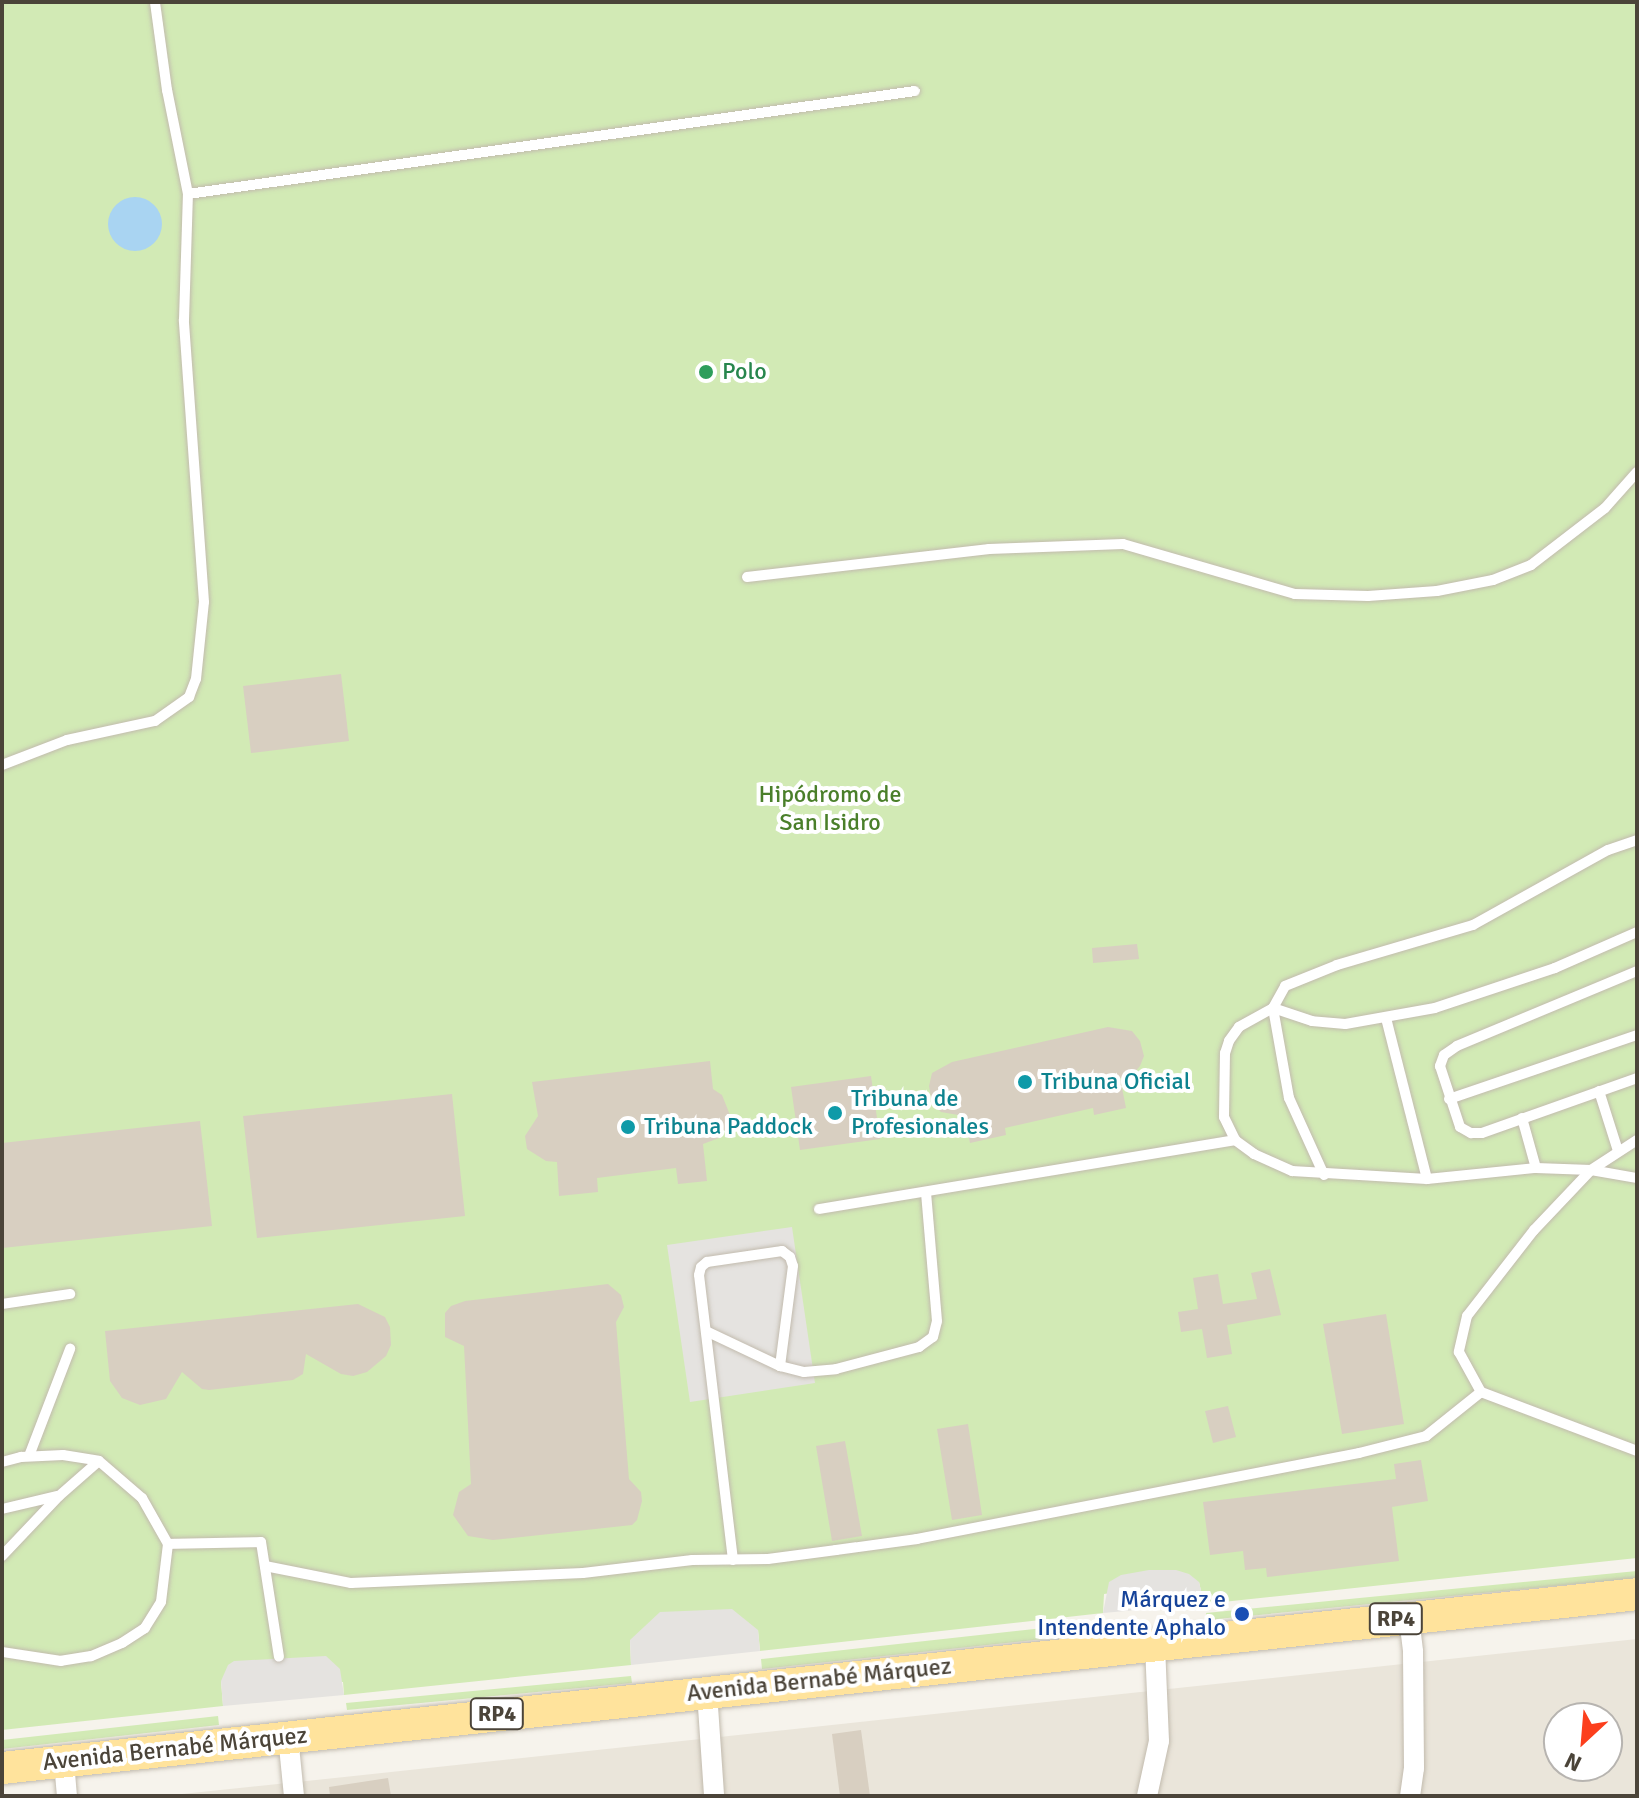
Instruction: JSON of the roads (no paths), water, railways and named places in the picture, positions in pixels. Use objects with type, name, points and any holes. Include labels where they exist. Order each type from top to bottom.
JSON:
[{"type":"main road","name":"Avenida Bernabé Márquez","points":[[2,1768],[1637,1594]]},
{"type":"street","points":[[1409,1618],[1413,1652],[1414,1768],[1410,1796]]},
{"type":"street","points":[[1147,1796],[1159,1741],[1155,1645]]},
{"type":"street","points":[[707,1692],[714,1796]]},
{"type":"street","points":[[288,1736],[294,1796]]},
{"type":"street","points":[[64,1762],[67,1796]]},
{"type":"lane","points":[[2,765],[67,740],[155,721],[189,697],[196,679],[204,602],[184,320],[188,194],[167,90],[155,2]]},
{"type":"lane","points":[[188,194],[915,91]]},
{"type":"lane","points":[[747,577],[989,549],[1123,544],[1295,594],[1368,596],[1437,591],[1493,580],[1531,565],[1605,508],[1637,472]]},
{"type":"lane","points":[[1637,840],[1608,850],[1473,925],[1337,965],[1285,986],[1273,1008],[1239,1027],[1225,1053],[1224,1117],[1235,1140],[1254,1154],[1292,1171],[1427,1179],[1536,1168],[1591,1170],[1637,1178]]},
{"type":"lane","points":[[1273,1008],[1312,1021],[1345,1024],[1435,1008],[1540,973],[1637,932]]},
{"type":"lane","points":[[1637,971],[1444,1055],[1440,1066],[1460,1127],[1471,1133],[1637,1078]]},
{"type":"lane","points":[[1273,1008],[1289,1098],[1324,1175]]},
{"type":"lane","points":[[1386,1018],[1427,1179]]},
{"type":"lane","points":[[1449,1099],[1637,1035]]},
{"type":"lane","points":[[1599,1091],[1618,1151]]},
{"type":"lane","points":[[1522,1118],[1536,1168]]},
{"type":"lane","points":[[819,1209],[1235,1140]]},
{"type":"lane","points":[[1637,1140],[1591,1170],[1534,1230],[1467,1316],[1459,1352],[1481,1392],[1637,1451]]},
{"type":"lane","points":[[708,1332],[780,1366],[804,1372],[836,1369],[919,1347],[933,1337],[937,1321],[926,1192]]},
{"type":"lane","points":[[733,1560],[701,1267],[707,1262],[782,1251],[793,1266],[780,1366]]},
{"type":"lane","points":[[2,1304],[70,1294]]},
{"type":"lane","points":[[29,1456],[70,1349]]},
{"type":"lane","points":[[265,1566],[351,1583],[583,1573],[692,1560],[805,1555],[917,1539],[1359,1453],[1426,1436],[1481,1392]]},
{"type":"lane","points":[[2,1462],[29,1456],[63,1455],[99,1461],[142,1498],[168,1544],[161,1602],[145,1628],[122,1643],[91,1656],[61,1661],[2,1652]]},
{"type":"lane","points":[[2,1556],[59,1496],[99,1461]]},
{"type":"lane","points":[[2,1509],[59,1496]]},
{"type":"lane","points":[[168,1544],[261,1542],[279,1657]]},
{"type":"water","points":[[135,197],[146,199],[154,205],[160,213],[160,235],[154,243],[146,249],[135,251],[124,249],[116,243],[110,235],[108,224],[110,213],[116,205],[124,199]]},
{"type":"place","name":"Polo","points":[[706,372]]},
{"type":"place","name":"Tribuna Oficial","points":[[1025,1082]]},
{"type":"place","name":"Tribuna de Profesionales","points":[[835,1113]]},
{"type":"place","name":"Tribuna Paddock","points":[[628,1127]]},
{"type":"place","name":"Márquez e Intendente Aphalo","points":[[1242,1614]]},
{"type":"park label","name":"Hipódromo de San Isidro","points":[[830,809]]}]
